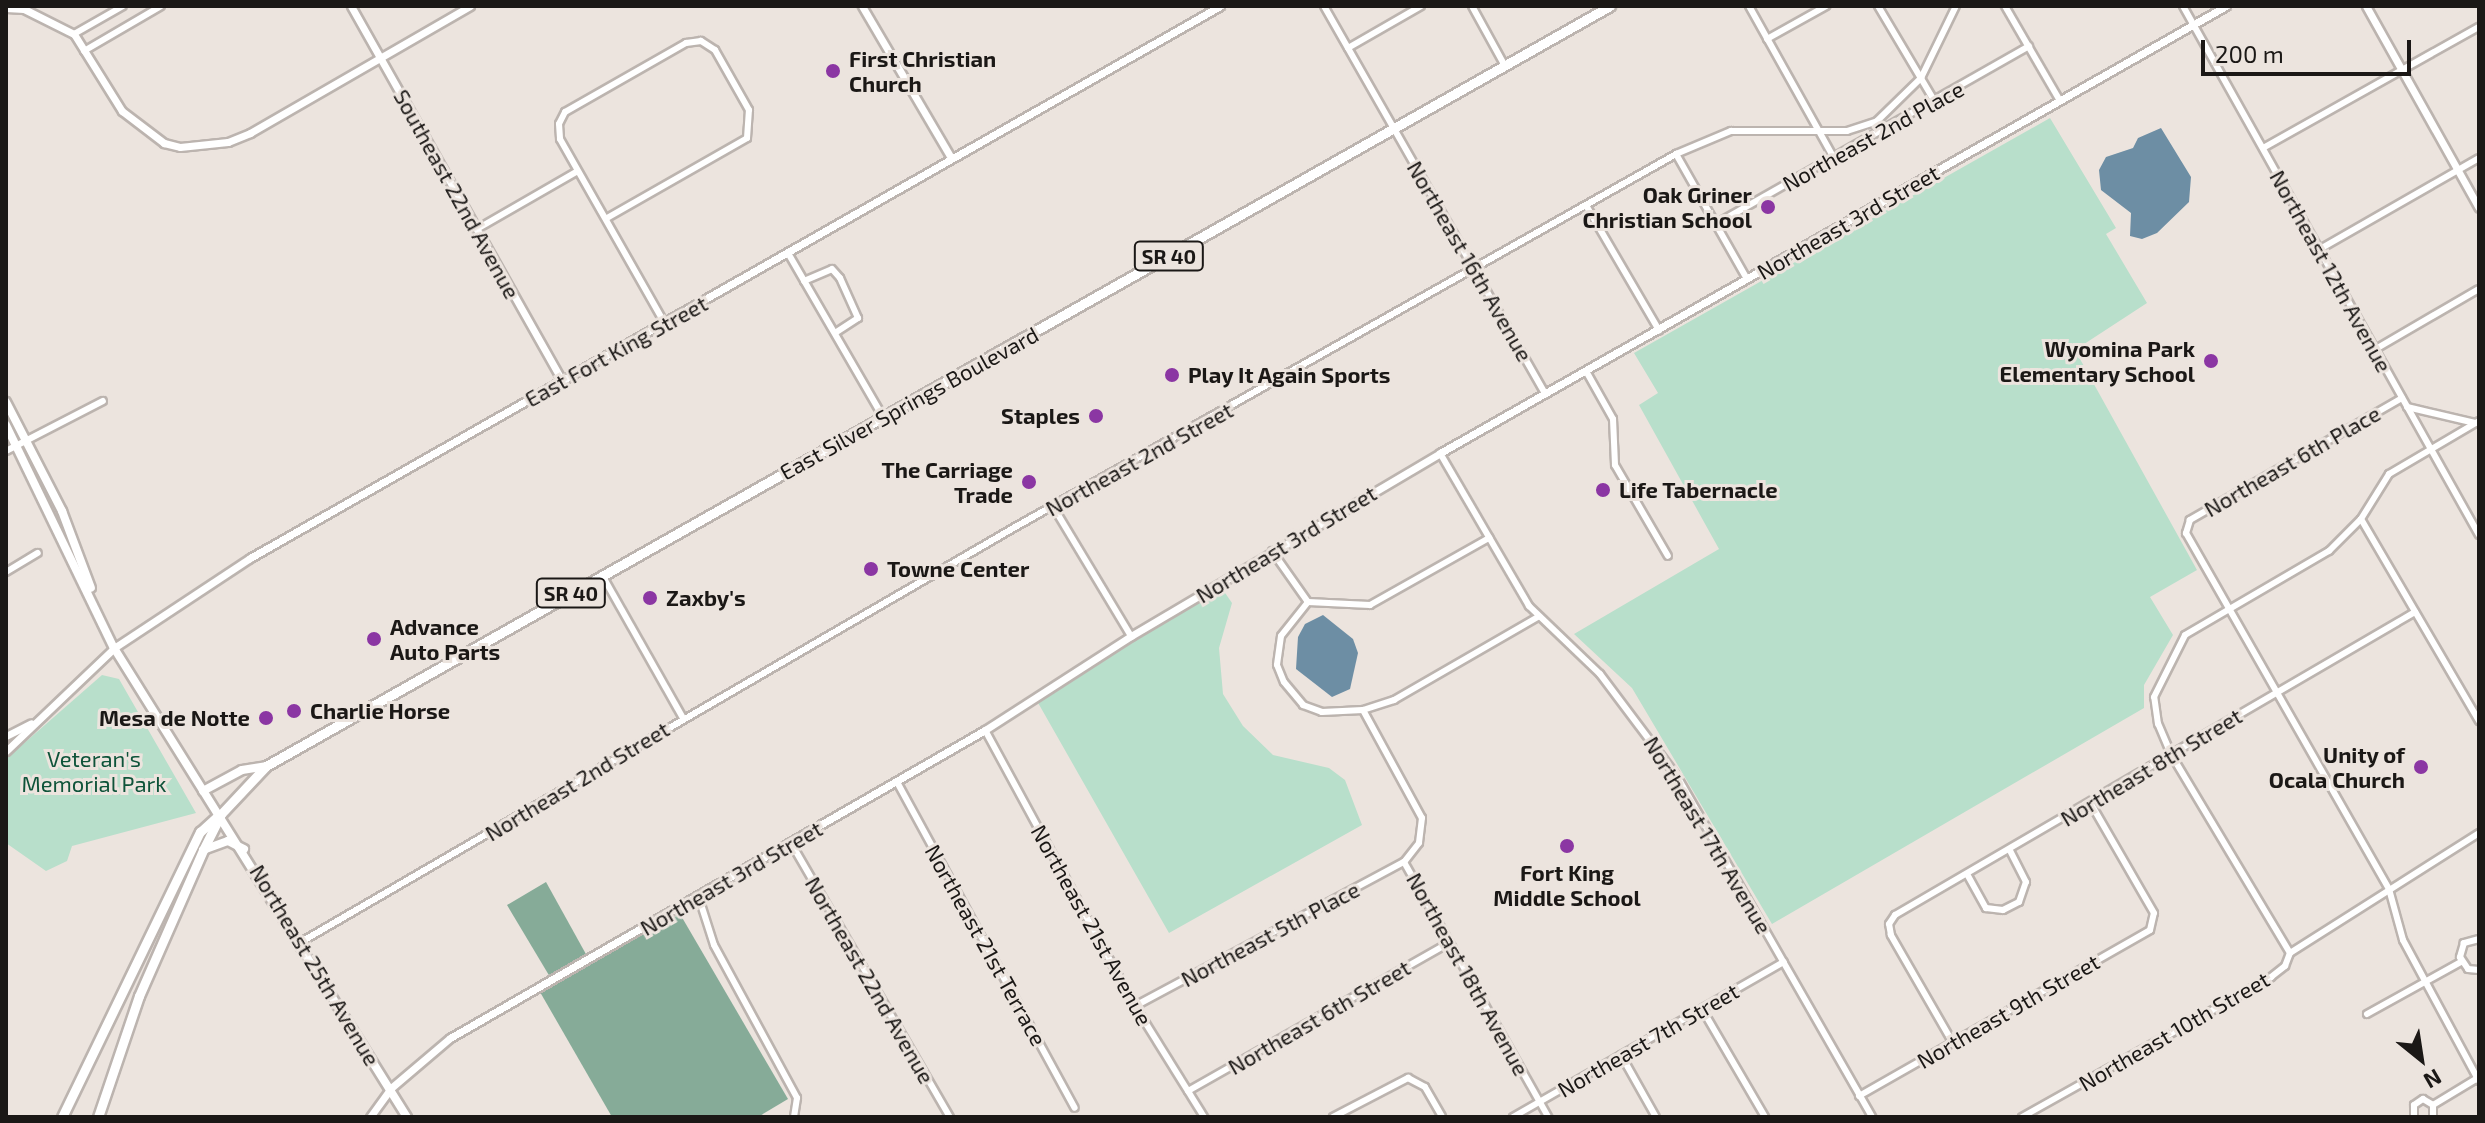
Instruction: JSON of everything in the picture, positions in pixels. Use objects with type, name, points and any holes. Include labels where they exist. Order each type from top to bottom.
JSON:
[{"type":"main road","name":"East Silver Springs Boulevard","points":[[62,1117],[200,832],[266,766],[1610,6]]},
{"type":"main road","points":[[6,402],[62,511],[114,648]]},
{"type":"main road","points":[[6,425],[114,648]]},
{"type":"main road","name":"Northeast 25th Avenue","points":[[114,648],[203,791],[245,850],[407,1117]]},
{"type":"main road","points":[[203,791],[242,770],[266,766]]},
{"type":"main road","name":"East Silver Springs Boulevard","points":[[98,1117],[139,996],[221,814]]},
{"type":"main road","points":[[203,850],[228,841],[245,850]]},
{"type":"street","points":[[74,34],[123,6]]},
{"type":"street","points":[[84,51],[161,6]]},
{"type":"street","name":"Southeast 22nd Avenue","points":[[351,6],[562,381]]},
{"type":"street","points":[[6,8],[24,9],[74,34],[122,111],[164,143],[180,147],[228,142],[250,133],[470,6]]},
{"type":"street","points":[[862,6],[951,158]]},
{"type":"street","name":"East Fort King Street","points":[[6,751],[31,723],[114,648],[250,558],[1220,6]]},
{"type":"street","name":"Northeast 16th Avenue","points":[[1324,6],[1545,394]]},
{"type":"street","points":[[1348,48],[1421,6]]},
{"type":"street","points":[[1472,6],[1505,66]]},
{"type":"street","points":[[1749,6],[1834,158]]},
{"type":"street","points":[[1767,39],[1826,6]]},
{"type":"street","points":[[1878,6],[1935,102]]},
{"type":"street","name":"Northeast 2nd Street","points":[[301,942],[555,798],[683,718],[1676,154],[1731,131],[1847,131],[1879,119],[1921,78],[1956,6]]},
{"type":"street","points":[[2005,6],[2060,101]]},
{"type":"street","name":"Northeast 12th Avenue","points":[[2183,6],[2479,535]]},
{"type":"street","name":"Northeast 3rd Street","points":[[370,1117],[391,1088],[450,1038],[699,898],[985,730],[1131,636],[1440,453],[2226,6]]},
{"type":"street","points":[[2366,6],[2479,208]]},
{"type":"street","points":[[2263,148],[2479,27]]},
{"type":"street","points":[[607,218],[747,138],[749,110],[715,50],[701,41],[686,43],[565,112],[559,124],[560,139],[665,324]]},
{"type":"street","name":"Northeast 2nd Place","points":[[1716,224],[2029,46]]},
{"type":"street","points":[[1879,119],[1886,129]]},
{"type":"street","points":[[1676,154],[1747,279]]},
{"type":"street","points":[[2320,249],[2479,158]]},
{"type":"street","points":[[477,229],[578,171]]},
{"type":"street","points":[[1587,207],[1659,330]]},
{"type":"street","points":[[788,253],[883,417]]},
{"type":"street","points":[[804,281],[832,269],[840,278],[858,318],[835,333]]},
{"type":"street","points":[[2374,350],[2479,289]]},
{"type":"street","points":[[1586,371],[1613,419],[1615,465],[1668,556]]},
{"type":"street","name":"Northeast 6th Place","points":[[2229,609],[2185,526],[2402,398]]},
{"type":"street","points":[[6,451],[103,401]]},
{"type":"street","points":[[2407,407],[2477,422]]},
{"type":"street","points":[[2290,953],[2171,754],[2154,697],[2185,635],[2329,551],[2361,519],[2389,474],[2477,422]]},
{"type":"street","name":"Northeast 17th Avenue","points":[[1440,453],[1538,617],[1600,674],[1643,726],[1872,1117]]},
{"type":"street","points":[[1054,508],[1131,636]]},
{"type":"street","points":[[2361,519],[2479,721]]},
{"type":"street","points":[[1308,602],[1370,605],[1489,538]]},
{"type":"street","points":[[1272,551],[1308,602]]},
{"type":"street","points":[[6,572],[38,553]]},
{"type":"street","points":[[602,575],[683,718]]},
{"type":"street","points":[[1308,602],[1281,636],[1277,665],[1284,682],[1303,705],[1322,712],[1363,710],[1394,700],[1538,617]]},
{"type":"street","points":[[2229,609],[2389,889],[2403,940],[2478,1080],[2433,1105],[2419,1100],[2412,1109],[2414,1117]]},
{"type":"street","name":"Northeast 8th Street","points":[[1953,1043],[1889,924],[1895,915],[2091,804],[2415,612]]},
{"type":"street","name":"Northeast 18th Avenue","points":[[1363,710],[1422,818],[1419,843],[1404,862],[1548,1117]]},
{"type":"street","name":"East Fort King Street","points":[[6,736],[31,723]]},
{"type":"street","name":"Northeast 21st Avenue","points":[[985,730],[1135,1006],[1204,1117]]},
{"type":"street","name":"Northeast 21st Terrace","points":[[897,782],[1075,1108]]},
{"type":"street","name":"Northeast 9th Street","points":[[1859,1096],[2155,924],[2091,804]]},
{"type":"street","name":"Northeast 10th Street","points":[[2022,1117],[2269,978],[2285,966],[2290,953],[2479,833]]},
{"type":"street","name":"Northeast 22nd Avenue","points":[[791,843],[950,1117]]},
{"type":"street","points":[[1967,874],[1986,908],[2003,910],[2019,902],[2026,882],[2010,850]]},
{"type":"street","name":"Northeast 5th Place","points":[[1135,1006],[1404,862]]},
{"type":"street","points":[[699,898],[714,945],[797,1098],[794,1117]]},
{"type":"street","points":[[2461,962],[2464,943],[2479,939]]},
{"type":"street","name":"Northeast 6th Street","points":[[1188,1091],[1450,942]]},
{"type":"street","name":"Northeast 7th Street","points":[[1513,1117],[1784,962]]},
{"type":"street","points":[[2367,1014],[2461,962]]},
{"type":"street","points":[[2461,962],[2479,970]]},
{"type":"street","points":[[1702,1009],[1765,1117]]},
{"type":"street","points":[[1621,1055],[1656,1117]]},
{"type":"street","points":[[1333,1117],[1408,1078],[1425,1087],[1442,1117]]},
{"type":"street","points":[[2433,1105],[2433,1117]]},
{"type":"green space","points":[[2050,118],[2116,228],[2106,234],[2147,303],[2075,350],[2197,570],[2150,597],[2173,635],[2144,685],[2144,708],[1772,924],[1632,688],[1574,634],[1719,549],[1639,405],[1658,393],[1634,353]]},
{"type":"green space","points":[[1221,587],[1232,603],[1219,648],[1223,694],[1243,726],[1273,755],[1329,768],[1345,780],[1362,825],[1169,933],[1037,701]]},
{"type":"green space","name":"Veteran's Memorial Park","points":[[102,675],[119,679],[196,813],[72,846],[67,861],[46,871],[6,843],[6,759]]},
{"type":"green space","points":[[546,882],[587,956],[550,977],[507,905]]},
{"type":"green space","points":[[680,914],[788,1099],[758,1117],[612,1117],[540,992]]},
{"type":"water","points":[[2161,128],[2191,177],[2189,202],[2157,233],[2142,239],[2130,236],[2131,213],[2101,190],[2099,170],[2106,157],[2133,148],[2138,138]]},
{"type":"water","points":[[1323,615],[1353,639],[1358,653],[1350,689],[1332,697],[1296,669],[1298,637],[1305,624]]},
{"type":"place","name":"First Christian Church","points":[[833,71]]},
{"type":"place","name":"Oak Griner Christian School","points":[[1768,207]]},
{"type":"place","name":"Wyomina Park Elementary School","points":[[2211,361]]},
{"type":"place","name":"Play It Again Sports","points":[[1172,375]]},
{"type":"place","name":"Staples","points":[[1096,416]]},
{"type":"place","name":"The Carriage Trade","points":[[1029,482]]},
{"type":"place","name":"Life Tabernacle","points":[[1603,490]]},
{"type":"place","name":"Towne Center","points":[[871,569]]},
{"type":"place","name":"Zaxby's","points":[[650,598]]},
{"type":"place","name":"Advance Auto Parts","points":[[374,639]]},
{"type":"place","name":"Charlie Horse","points":[[294,711]]},
{"type":"place","name":"Mesa de Notte","points":[[266,718]]},
{"type":"place","name":"Unity of Ocala Church","points":[[2421,767]]},
{"type":"place","name":"Fort King Middle School","points":[[1567,846]]}]
